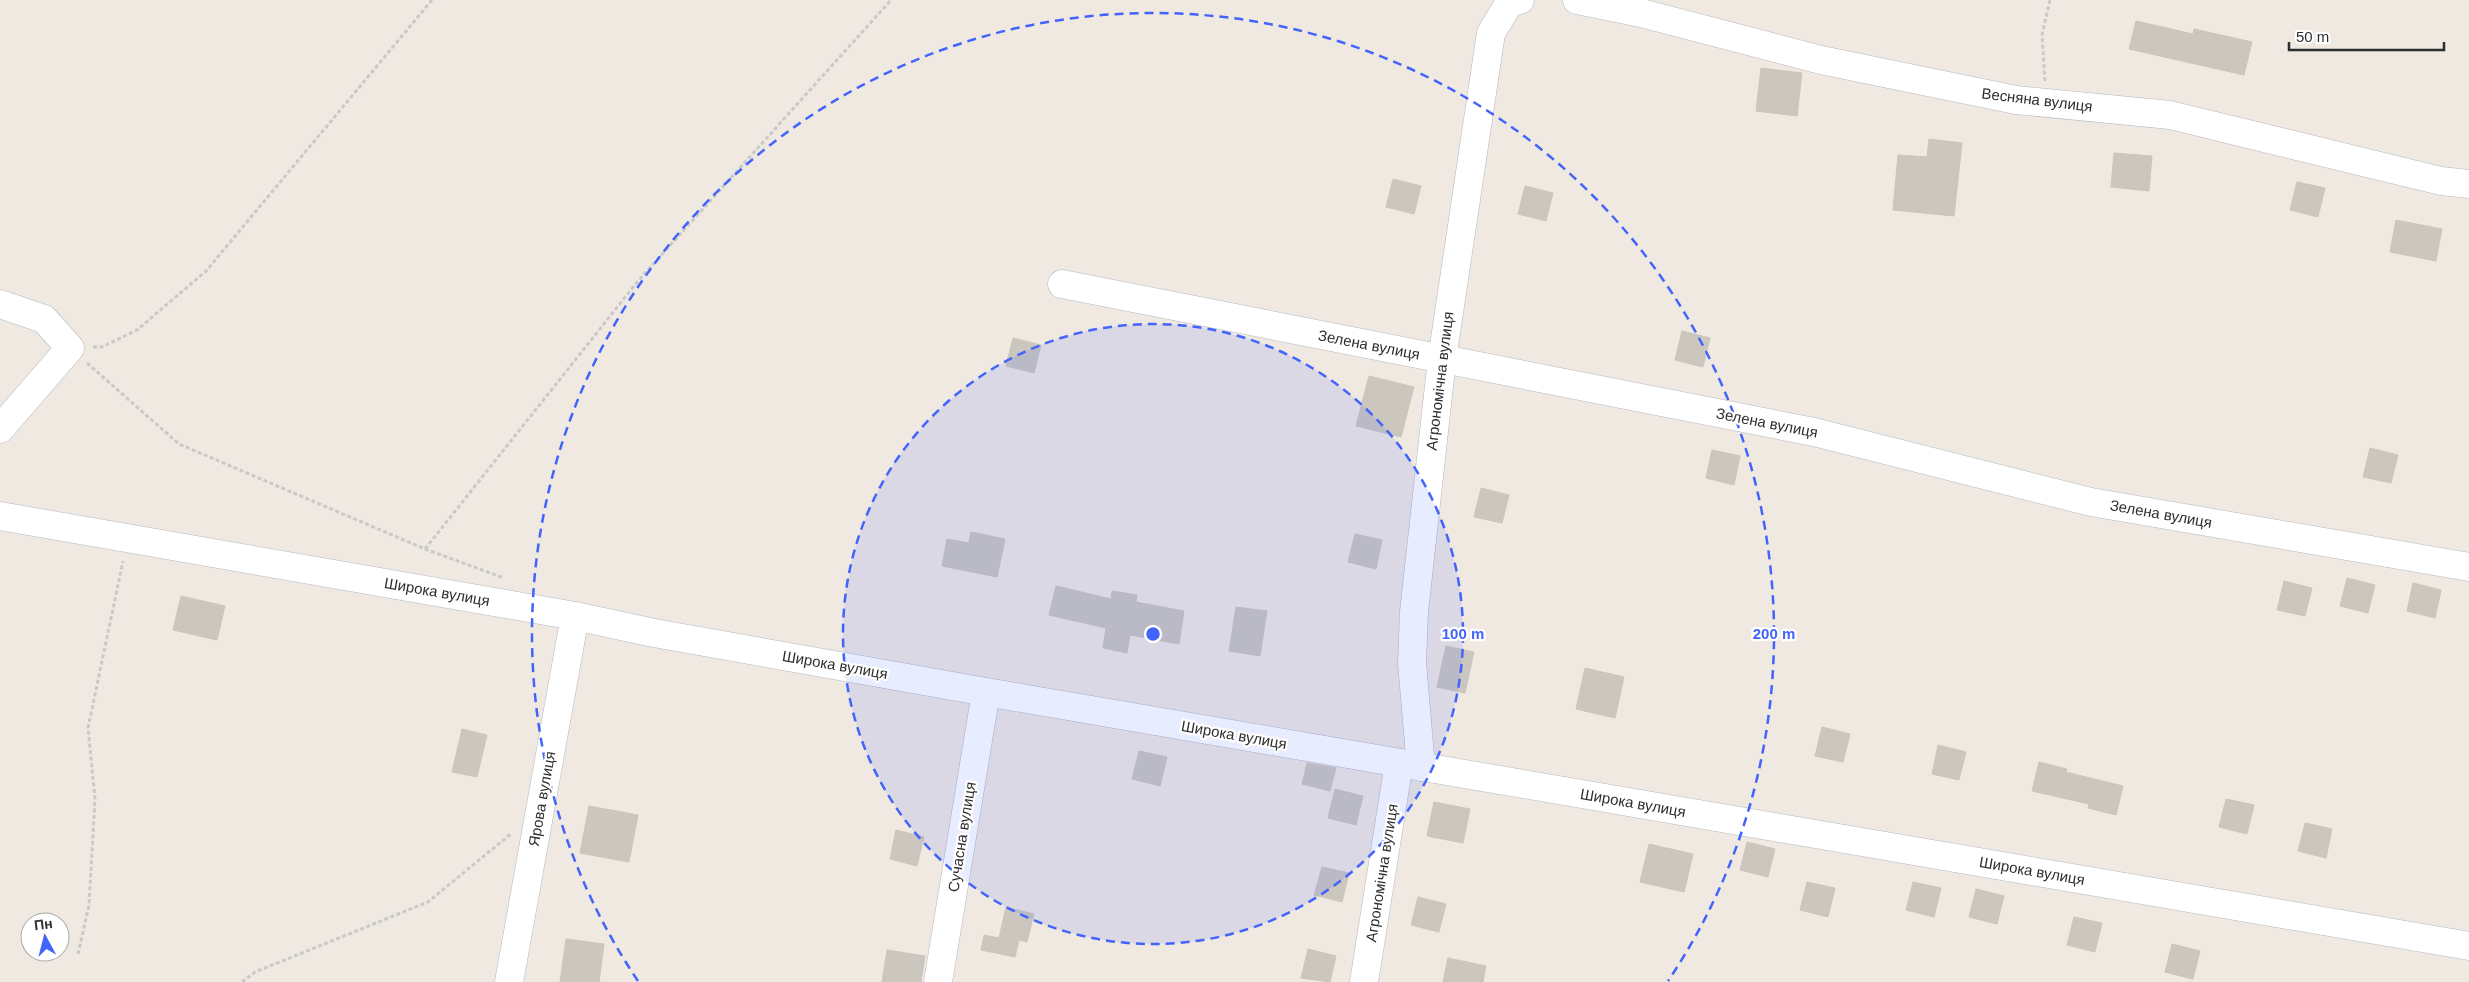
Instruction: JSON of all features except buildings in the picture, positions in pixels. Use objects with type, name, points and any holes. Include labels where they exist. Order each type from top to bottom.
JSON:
[{"type":"street","name":"Весняна вулиця","points":[[1577,0],[1641,13],[1821,60],[2016,100],[2170,115],[2441,180],[2469,184]]},
{"type":"street","name":"Агрономічна вулиця","points":[[1364,982],[1410,765],[1414,612],[1442,359],[1491,32],[1515,1]]},
{"type":"street","name":"Зелена вулиця","points":[[1062,284],[1814,432],[2091,502],[2469,567]]},
{"type":"street","points":[[0,304],[44,319],[70,348],[0,429]]},
{"type":"street","name":"Широка вулиця","points":[[0,516],[575,616],[986,692],[2469,946]]},
{"type":"street","name":"Ярова вулиця","points":[[509,982],[575,616]]},
{"type":"street","name":"Сучасна вулиця","points":[[938,982],[986,692]]},
{"type":"path","points":[[70,348],[102,347],[137,330],[206,271],[432,0]]},
{"type":"path","points":[[425,549],[638,281],[891,0]]},
{"type":"path","points":[[2046,103],[2042,35],[2050,0]]},
{"type":"path","points":[[70,348],[179,444],[425,549],[508,579]]},
{"type":"path","points":[[78,954],[89,905],[95,799],[88,728],[128,538]]},
{"type":"path","points":[[242,982],[255,972],[428,902],[540,810]]}]
